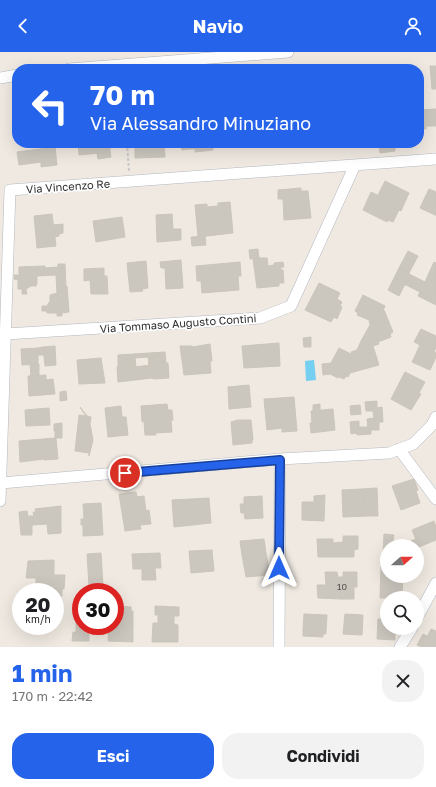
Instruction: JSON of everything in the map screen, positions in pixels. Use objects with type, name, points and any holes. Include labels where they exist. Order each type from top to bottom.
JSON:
[{"type":"street","points":[[133,64],[288,52]]},
{"type":"street","points":[[0,78],[12,76]]},
{"type":"street","name":"Via Vincenzo Re","points":[[0,501],[10,190],[436,159]]},
{"type":"street","name":"Via Tommaso Augusto Contini","points":[[6,334],[260,318],[291,306],[355,166]]},
{"type":"street","points":[[1,483],[280,460],[389,453],[414,444],[432,425],[436,417]]},
{"type":"street","points":[[399,449],[436,499]]},
{"type":"street","points":[[276,647],[280,460]]},
{"type":"street","points":[[424,605],[436,583]]},
{"type":"street","points":[[400,647],[408,635]]},
{"type":"path","points":[[126,148],[129,182]]},
{"type":"water","points":[[314,360],[316,380],[306,381],[305,361]]},
{"type":"building","points":[[430,66],[436,66],[436,89],[432,89]]},
{"type":"building","points":[[436,109],[436,126],[426,126],[426,129],[424,129],[424,110]]},
{"type":"building","points":[[55,148],[57,165],[41,167],[41,162],[19,165],[17,152]]},
{"type":"building","points":[[78,148],[110,148],[110,152],[79,155]]},
{"type":"building","points":[[135,148],[164,148],[165,157],[135,158]]},
{"type":"building","points":[[182,148],[189,148],[189,149],[182,150]]},
{"type":"building","points":[[213,148],[213,150],[195,152],[195,149],[189,149]]},
{"type":"building","points":[[380,148],[395,148],[395,151],[380,153]]},
{"type":"building","points":[[110,152],[111,157],[98,159],[97,153]]},
{"type":"building","points":[[385,181],[409,193],[401,211],[385,203],[387,200],[378,195]]},
{"type":"building","points":[[301,188],[301,191],[308,191],[311,218],[284,220],[283,199],[278,199],[278,190]]},
{"type":"building","points":[[429,189],[436,192],[436,215],[420,208]]},
{"type":"building","points":[[371,192],[387,200],[385,203],[394,207],[387,222],[363,210]]},
{"type":"building","points":[[230,202],[233,233],[198,237],[195,205],[207,204],[207,207],[218,206],[218,203]]},
{"type":"building","points":[[394,207],[399,210],[393,222],[388,220]]},
{"type":"building","points":[[52,214],[56,246],[37,248],[34,216]]},
{"type":"building","points":[[172,214],[173,229],[181,229],[181,240],[157,242],[156,215]]},
{"type":"building","points":[[122,217],[125,237],[96,242],[93,221]]},
{"type":"building","points":[[63,224],[63,233],[55,237],[53,225]]},
{"type":"building","points":[[205,236],[206,245],[192,246],[191,237]]},
{"type":"building","points":[[258,249],[259,258],[250,259],[249,250]]},
{"type":"building","points":[[408,251],[418,256],[409,273],[399,268]]},
{"type":"building","points":[[267,258],[268,266],[274,265],[274,263],[283,262],[284,267],[281,267],[281,270],[283,270],[284,283],[279,283],[279,286],[257,288],[253,259]]},
{"type":"building","points":[[181,260],[183,288],[166,289],[165,268],[161,268],[160,262]]},
{"type":"building","points":[[146,261],[148,288],[142,289],[143,291],[130,292],[127,263]]},
{"type":"building","points":[[240,262],[241,276],[238,276],[239,290],[202,293],[201,281],[197,281],[196,266]]},
{"type":"building","points":[[434,262],[436,263],[436,305],[418,296],[420,292],[404,284],[409,274],[425,282]]},
{"type":"building","points":[[58,264],[65,264],[56,275],[37,276],[36,286],[31,286],[26,289],[27,294],[22,294],[22,289],[18,289],[18,280],[14,279],[14,275],[19,275],[19,267],[58,267]]},
{"type":"building","points":[[65,264],[69,312],[62,313],[62,316],[57,316],[57,313],[47,313],[47,311],[42,311],[42,306],[47,306],[50,301],[50,295],[57,293],[56,275]]},
{"type":"building","points":[[104,268],[104,276],[107,276],[108,294],[91,294],[90,280],[84,281],[84,269]]},
{"type":"building","points":[[399,268],[410,274],[399,296],[388,290]]},
{"type":"building","points":[[319,283],[340,293],[337,299],[342,302],[340,306],[342,307],[337,319],[334,317],[331,322],[305,310]]},
{"type":"building","points":[[363,295],[385,306],[382,313],[375,310],[369,320],[357,315],[358,313],[355,311]]},
{"type":"building","points":[[375,310],[382,313],[384,310],[393,332],[390,334],[391,337],[378,342],[379,344],[373,346],[361,341],[370,325],[369,320]]},
{"type":"building","points":[[421,329],[436,336],[436,347],[434,352],[436,353],[436,357],[430,370],[412,362],[420,345],[414,342]]},
{"type":"building","points":[[311,337],[311,347],[304,347],[303,338]]},
{"type":"building","points":[[361,341],[373,346],[379,365],[357,371],[351,352],[357,350]]},
{"type":"building","points":[[279,343],[280,366],[244,368],[242,346]]},
{"type":"building","points":[[210,344],[212,361],[210,361],[211,373],[184,375],[180,346],[192,347]]},
{"type":"building","points":[[55,346],[56,365],[45,366],[43,347]]},
{"type":"building","points":[[43,347],[44,355],[38,355],[38,348]]},
{"type":"building","points":[[38,348],[38,364],[22,365],[21,349]]},
{"type":"building","points":[[339,348],[351,354],[357,371],[350,373],[348,377],[346,376],[344,379],[330,374],[323,375],[322,364],[331,363]]},
{"type":"building","points":[[165,352],[166,363],[162,363],[161,356],[151,357],[152,365],[149,366],[148,357],[135,358],[136,367],[133,367],[132,359],[123,359],[123,366],[118,367],[118,355]]},
{"type":"building","points":[[161,356],[162,363],[168,363],[169,378],[152,378],[118,382],[117,367],[123,366],[123,359],[132,359],[133,367],[152,365],[151,357]]},
{"type":"building","points":[[101,358],[105,383],[79,384],[77,360]]},
{"type":"building","points":[[39,364],[39,375],[31,376],[30,365]]},
{"type":"building","points":[[405,372],[425,382],[419,393],[421,394],[411,410],[391,399]]},
{"type":"building","points":[[46,375],[46,380],[53,379],[55,394],[29,396],[28,376]]},
{"type":"building","points":[[249,385],[251,407],[229,409],[228,387]]},
{"type":"building","points":[[66,391],[67,400],[60,401],[60,392]]},
{"type":"building","points":[[294,397],[297,431],[282,432],[282,428],[267,430],[264,399]]},
{"type":"building","points":[[377,401],[377,408],[382,407],[383,422],[379,422],[379,430],[368,430],[367,419],[374,418],[373,411],[366,411],[365,402]]},
{"type":"building","points":[[167,404],[168,410],[172,410],[172,432],[155,433],[156,435],[145,435],[141,406]]},
{"type":"building","points":[[320,404],[320,410],[313,411],[313,405]]},
{"type":"building","points":[[360,405],[361,414],[351,415],[350,406]]},
{"type":"building","points":[[121,406],[122,417],[126,417],[128,435],[108,437],[105,408]]},
{"type":"building","points":[[80,407],[87,416],[91,417],[90,424],[93,440],[89,456],[89,453],[75,451],[79,415],[86,416]]},
{"type":"building","points":[[49,408],[50,425],[26,426],[25,410]]},
{"type":"building","points":[[333,409],[335,430],[311,433],[311,411]]},
{"type":"building","points":[[238,420],[251,420],[252,443],[233,445],[231,422]]},
{"type":"building","points":[[359,421],[359,427],[368,427],[368,430],[371,430],[371,434],[351,434],[350,422]]},
{"type":"building","points":[[62,423],[62,431],[54,431],[54,424]]},
{"type":"building","points":[[55,431],[62,431],[62,438],[55,438]]},
{"type":"building","points":[[56,438],[58,459],[20,462],[19,441]]},
{"type":"building","points":[[414,479],[418,490],[416,491],[420,503],[401,510],[392,486]]},
{"type":"building","points":[[377,488],[378,516],[367,516],[361,489]]},
{"type":"building","points":[[361,489],[367,516],[343,517],[342,490]]},
{"type":"building","points":[[136,492],[137,497],[144,496],[146,511],[149,510],[151,524],[140,525],[141,529],[125,531],[119,494]]},
{"type":"building","points":[[325,495],[324,521],[302,520],[302,502],[314,502],[314,496]]},
{"type":"building","points":[[262,496],[263,518],[245,519],[244,513],[241,513],[240,504],[244,504],[244,497]]},
{"type":"building","points":[[209,498],[211,523],[174,527],[172,500]]},
{"type":"building","points":[[101,503],[103,535],[83,536],[83,525],[81,525],[81,519],[84,519],[83,504]]},
{"type":"building","points":[[61,506],[61,533],[48,534],[47,524],[32,525],[32,535],[21,535],[19,512],[27,511],[28,516],[34,516],[33,512],[36,512],[35,509]]},
{"type":"building","points":[[434,521],[436,527],[436,540],[424,545],[424,539],[416,539],[412,530]]},
{"type":"building","points":[[384,534],[394,535],[393,539],[384,539]]},
{"type":"building","points":[[343,536],[358,536],[358,549],[354,550],[354,557],[318,557],[317,539],[333,539],[333,543],[343,542]]},
{"type":"building","points":[[264,539],[266,553],[242,555],[240,541]]},
{"type":"building","points":[[212,550],[214,571],[191,573],[189,551]]},
{"type":"building","points":[[101,553],[103,583],[89,583],[87,554]]},
{"type":"building","points":[[160,553],[161,568],[155,568],[156,580],[142,580],[142,569],[133,569],[132,554]]},
{"type":"building","points":[[266,553],[270,575],[246,577],[242,555]]},
{"type":"building","points":[[54,560],[54,575],[65,575],[64,589],[64,583],[36,583],[36,578],[26,578],[28,561]]},
{"type":"building","points":[[325,572],[337,572],[338,577],[341,577],[341,599],[318,598],[317,585],[326,585]]},
{"type":"building","points":[[343,572],[357,572],[357,587],[354,587],[354,599],[341,599],[341,577],[343,577]]},
{"type":"building","points":[[380,583],[403,583],[402,591],[380,591]]},
{"type":"building","points":[[124,606],[131,607],[131,611],[133,611],[133,642],[108,641],[108,635],[124,635]]},
{"type":"building","points":[[155,606],[179,607],[179,616],[174,616],[174,624],[178,625],[178,642],[152,642],[153,623],[158,623],[158,615],[155,615]]},
{"type":"building","points":[[304,614],[327,615],[326,631],[303,630]]},
{"type":"building","points":[[345,614],[363,615],[362,635],[343,634]]},
{"type":"building","points":[[378,619],[380,619],[380,635],[395,635],[395,640],[377,639]]},
{"type":"building","points":[[431,629],[436,631],[436,647],[422,647]]},
{"type":"building","points":[[303,630],[326,631],[326,634],[323,634],[323,637],[303,636]]},
{"type":"building","points":[[73,635],[89,635],[89,641],[72,641]]},
{"type":"building","points":[[422,635],[427,636],[422,647],[417,645]]},
{"type":"route","points":[[125,473],[280,460],[279,568]]}]
